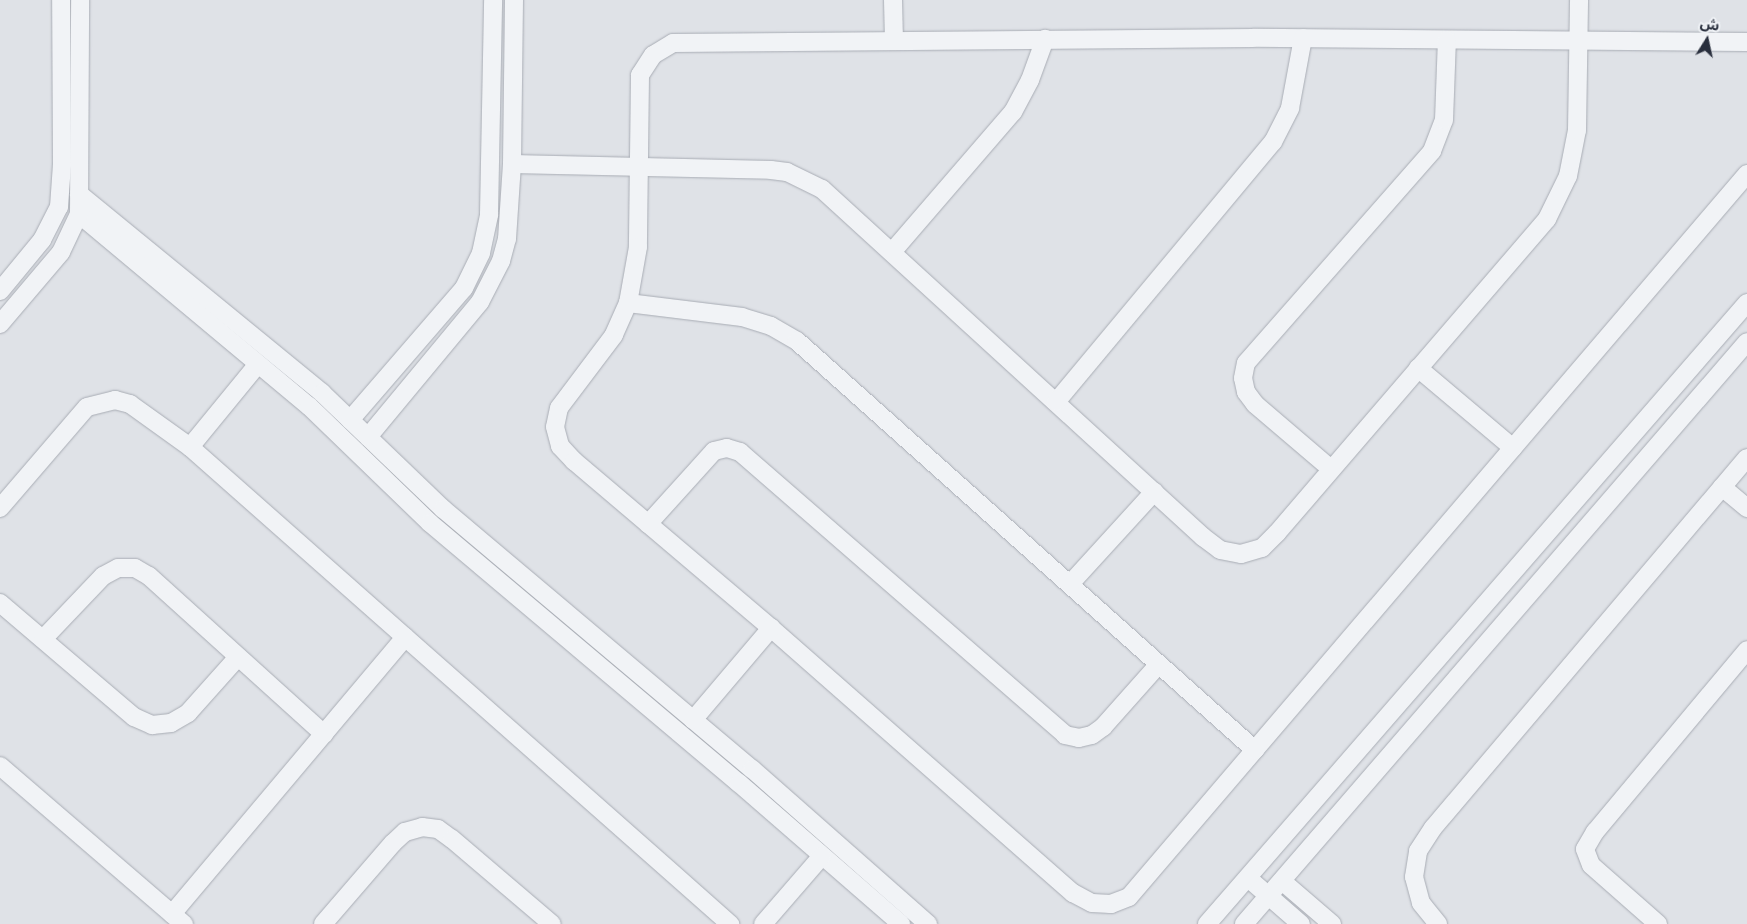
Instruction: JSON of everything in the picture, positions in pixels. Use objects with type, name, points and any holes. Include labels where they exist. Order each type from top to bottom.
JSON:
[{"type":"street","points":[[20,300],[2,289],[42,240],[59,207],[62,164],[61,0]]},
{"type":"street","points":[[0,324],[60,252],[79,214],[80,0]]},
{"type":"street","points":[[350,420],[464,288],[481,253],[489,214],[493,0]]},
{"type":"street","points":[[368,437],[480,302],[492,282],[507,239],[512,164],[514,0]]},
{"type":"street","points":[[893,0],[894,40]]},
{"type":"street","points":[[512,164],[638,166],[787,172],[822,189],[1220,550],[1241,554],[1262,548],[1547,219],[1560,196],[1568,176],[1577,130],[1579,0]]},
{"type":"street","points":[[493,31],[514,31]]},
{"type":"street","points":[[1747,42],[1303,38],[673,43],[653,55],[640,74],[638,247],[628,303],[614,335],[559,408],[555,427],[560,446],[574,461],[771,628],[1073,893],[1092,903],[1111,904],[1129,898],[1747,174]]},
{"type":"street","points":[[1056,402],[1273,142],[1290,108],[1303,38]]},
{"type":"street","points":[[892,252],[1013,112],[1030,80],[1045,39]]},
{"type":"street","points":[[1331,469],[1255,404],[1246,392],[1242,378],[1246,363],[1432,151],[1444,120],[1447,40]]},
{"type":"street","points":[[61,77],[80,77]]},
{"type":"street","points":[[79,194],[145,246],[322,393],[443,510],[752,768],[928,924]]},
{"type":"street","points":[[79,214],[309,406],[430,523],[739,783],[901,924]]},
{"type":"street","points":[[133,260],[145,246]]},
{"type":"street","points":[[628,303],[742,317],[771,326],[797,341],[1255,750]]},
{"type":"street","points":[[1207,924],[1747,303]]},
{"type":"street","points":[[1244,924],[1747,342]]},
{"type":"street","points":[[190,447],[258,364]]},
{"type":"street","points":[[1418,368],[1513,448]]},
{"type":"street","points":[[309,406],[322,393]]},
{"type":"street","points":[[0,508],[78,416],[100,401],[115,400],[130,404],[190,447],[730,924]]},
{"type":"street","points":[[648,524],[714,451],[727,448],[740,452],[1065,735],[1086,737],[1103,727],[1159,664]]},
{"type":"street","points":[[1438,924],[1421,903],[1414,877],[1418,851],[1433,828],[1747,458]]},
{"type":"street","points":[[1722,487],[1747,508]]},
{"type":"street","points":[[1070,584],[1154,492]]},
{"type":"street","points":[[42,639],[104,576],[118,568],[134,568],[149,576],[324,734]]},
{"type":"street","points":[[0,603],[134,717],[152,725],[171,723],[188,713],[238,657]]},
{"type":"street","points":[[693,720],[771,628]]},
{"type":"street","points":[[0,766],[178,919],[324,734],[405,637]]},
{"type":"street","points":[[1658,924],[1591,865],[1585,849],[1595,832],[1747,650]]},
{"type":"street","points":[[1358,750],[1378,767]]},
{"type":"street","points":[[739,783],[752,768]]},
{"type":"street","points":[[323,924],[393,843],[405,832],[422,827],[438,829],[452,839],[552,924]]},
{"type":"street","points":[[763,924],[822,856]]},
{"type":"street","points":[[1248,878],[1301,924]]},
{"type":"street","points":[[1282,881],[1332,924]]}]
